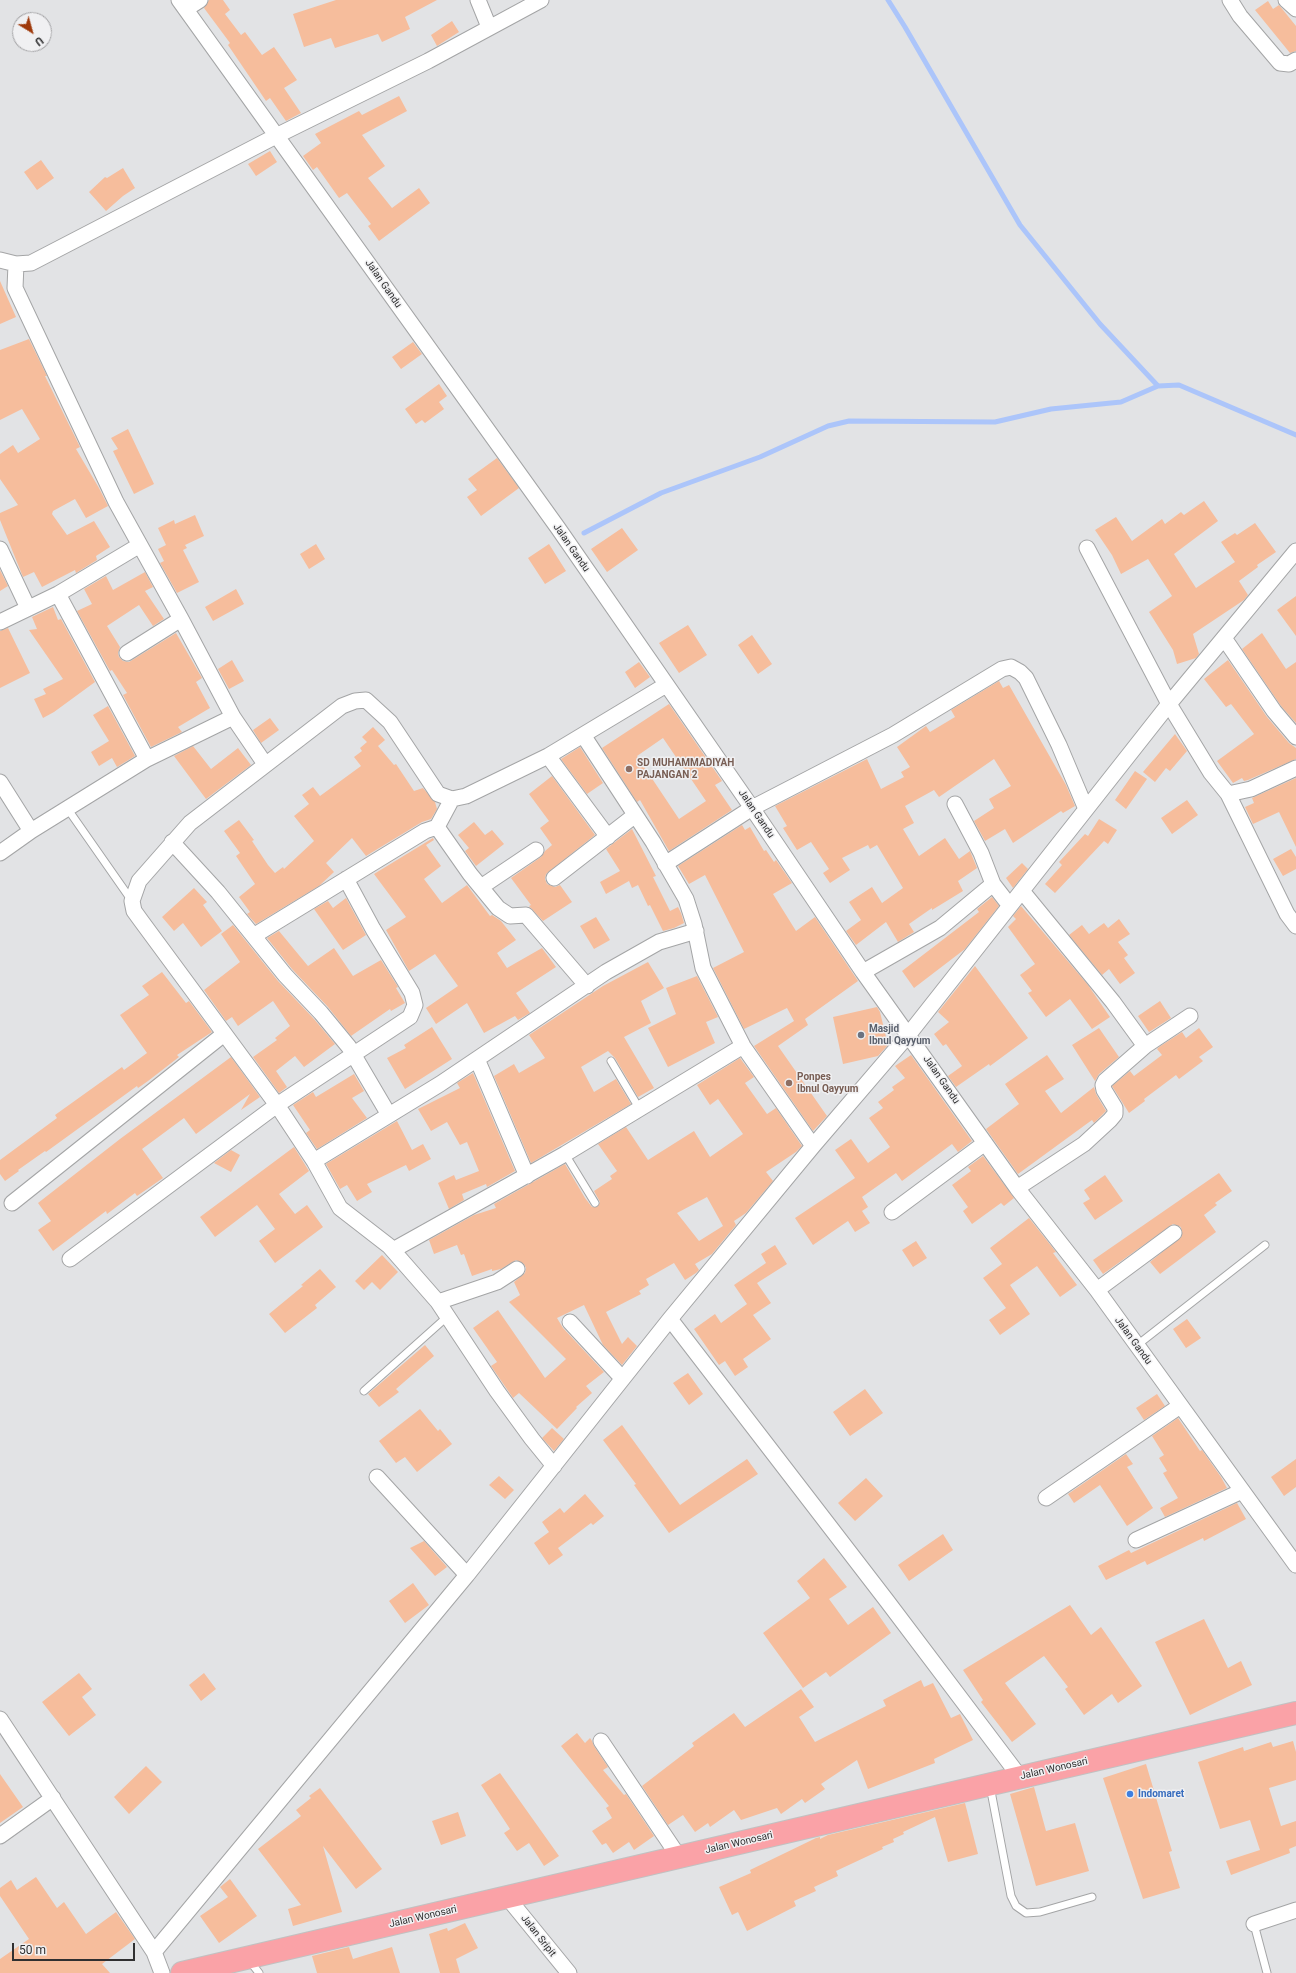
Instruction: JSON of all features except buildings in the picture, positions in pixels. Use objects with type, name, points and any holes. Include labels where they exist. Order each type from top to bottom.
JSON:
[{"type":"highway","name":"Jalan Wonosari","points":[[182,1973],[254,1965],[508,1897],[1296,1713]]},
{"type":"street","points":[[183,4],[200,0]]},
{"type":"street","points":[[478,0],[488,27]]},
{"type":"street","points":[[0,260],[16,264],[32,263],[278,135],[428,61],[488,27],[541,0]]},
{"type":"street","points":[[1230,0],[1240,16],[1280,63],[1289,64],[1296,60]]},
{"type":"street","points":[[1286,0],[1296,8]]},
{"type":"street","name":"Jalan Gandu","points":[[183,4],[558,528],[752,808],[863,972],[909,1034],[985,1143],[1097,1290],[1136,1346],[1296,1565]]},
{"type":"street","points":[[16,264],[15,288],[116,502],[181,619],[232,717],[265,764]]},
{"type":"street","points":[[0,622],[58,594],[140,545]]},
{"type":"street","points":[[1086,548],[1169,704],[1211,773],[1228,794],[1287,914],[1296,926]]},
{"type":"street","points":[[0,549],[28,608]]},
{"type":"street","points":[[154,1952],[468,1575],[670,1319],[813,1146],[909,1034],[1169,704],[1296,551]]},
{"type":"street","points":[[58,594],[147,759]]},
{"type":"street","points":[[127,653],[181,619]]},
{"type":"street","points":[[1224,638],[1274,711],[1296,738]]},
{"type":"street","points":[[666,864],[752,808],[893,735],[983,679],[1002,669],[1011,667],[1020,672],[1026,678],[1078,786],[1086,809]]},
{"type":"street","points":[[554,1466],[497,1391],[438,1302],[393,1250],[340,1208],[314,1161],[277,1105],[142,922],[134,910],[132,901],[139,881],[190,823],[342,706],[355,701],[366,700],[390,722],[438,794],[452,799],[466,796],[548,756],[666,685]]},
{"type":"street","points":[[0,853],[32,831],[147,759],[232,717]]},
{"type":"street","points":[[583,735],[634,816],[653,842],[686,899],[696,931],[703,968],[743,1046],[813,1146]]},
{"type":"street","points":[[548,756],[608,837]]},
{"type":"street","points":[[1228,794],[1251,789],[1296,768]]},
{"type":"street","points":[[0,782],[32,831]]},
{"type":"street","points":[[255,935],[425,831],[437,827],[452,799]]},
{"type":"street","points":[[955,804],[981,853],[993,884],[1010,906]]},
{"type":"street","points":[[554,878],[634,816]]},
{"type":"street","points":[[437,827],[498,908],[510,916],[526,915],[587,986]]},
{"type":"street","points":[[172,842],[255,935],[285,974],[321,1013],[353,1053],[389,1115]]},
{"type":"street","points":[[481,887],[536,850]]},
{"type":"street","points":[[70,1259],[277,1105],[353,1053],[410,1017],[415,1005],[412,992],[373,929],[346,879]]},
{"type":"street","points":[[863,972],[940,928],[993,884]]},
{"type":"street","points":[[1022,891],[1113,1002],[1145,1046]]},
{"type":"street","points":[[314,1161],[477,1059],[606,972],[659,942],[696,931]]},
{"type":"street","points":[[1018,1188],[1084,1144],[1110,1120],[1115,1114],[1115,1108],[1104,1090],[1103,1086],[1105,1081],[1145,1046],[1190,1016]]},
{"type":"street","points":[[12,1203],[224,1034]]},
{"type":"street","points":[[393,1250],[566,1154],[639,1108],[743,1046]]},
{"type":"street","points":[[477,1059],[527,1176]]},
{"type":"street","points":[[892,1212],[985,1143]]},
{"type":"street","points":[[1097,1290],[1174,1232]]},
{"type":"street","points":[[438,1302],[497,1282],[517,1269]]},
{"type":"street","points":[[670,1319],[1020,1777]]},
{"type":"street","points":[[570,1322],[622,1378]]},
{"type":"street","points":[[1046,1498],[1180,1406]]},
{"type":"street","points":[[377,1477],[468,1575]]},
{"type":"street","points":[[1136,1540],[1242,1491]]},
{"type":"street","points":[[0,1719],[154,1952],[162,1973]]},
{"type":"street","points":[[601,1741],[679,1857]]},
{"type":"street","points":[[0,1836],[53,1798]]},
{"type":"street","name":"Jalan Sripit","points":[[508,1897],[569,1973]]},
{"type":"street","points":[[1254,1924],[1296,1910]]},
{"type":"lane","points":[[68,808],[132,901]]},
{"type":"lane","points":[[611,1061],[639,1108]]},
{"type":"lane","points":[[566,1154],[595,1203]]},
{"type":"lane","points":[[1136,1346],[1265,1245]]},
{"type":"lane","points":[[364,1391],[448,1316]]},
{"type":"lane","points":[[990,1784],[1011,1896],[1016,1906],[1026,1913],[1040,1912],[1092,1896]]},
{"type":"lane","points":[[1254,1924],[1267,1973]]},
{"type":"waterway","points":[[888,0],[1020,225],[1100,324],[1158,386]]},
{"type":"waterway","points":[[584,533],[661,493],[760,457],[828,426],[849,421],[995,422],[1051,409],[1121,402],[1158,386],[1179,385],[1296,435]]},
{"type":"place","name":"SD MUHAMMADIYAH PAJANGAN 2","points":[[629,769]]},
{"type":"place","name":"Masjid Ibnul Qayyum","points":[[861,1035]]},
{"type":"place","name":"Ponpes Ibnul Qayyum","points":[[789,1083]]},
{"type":"place","name":"Indomaret","points":[[1130,1794]]}]
